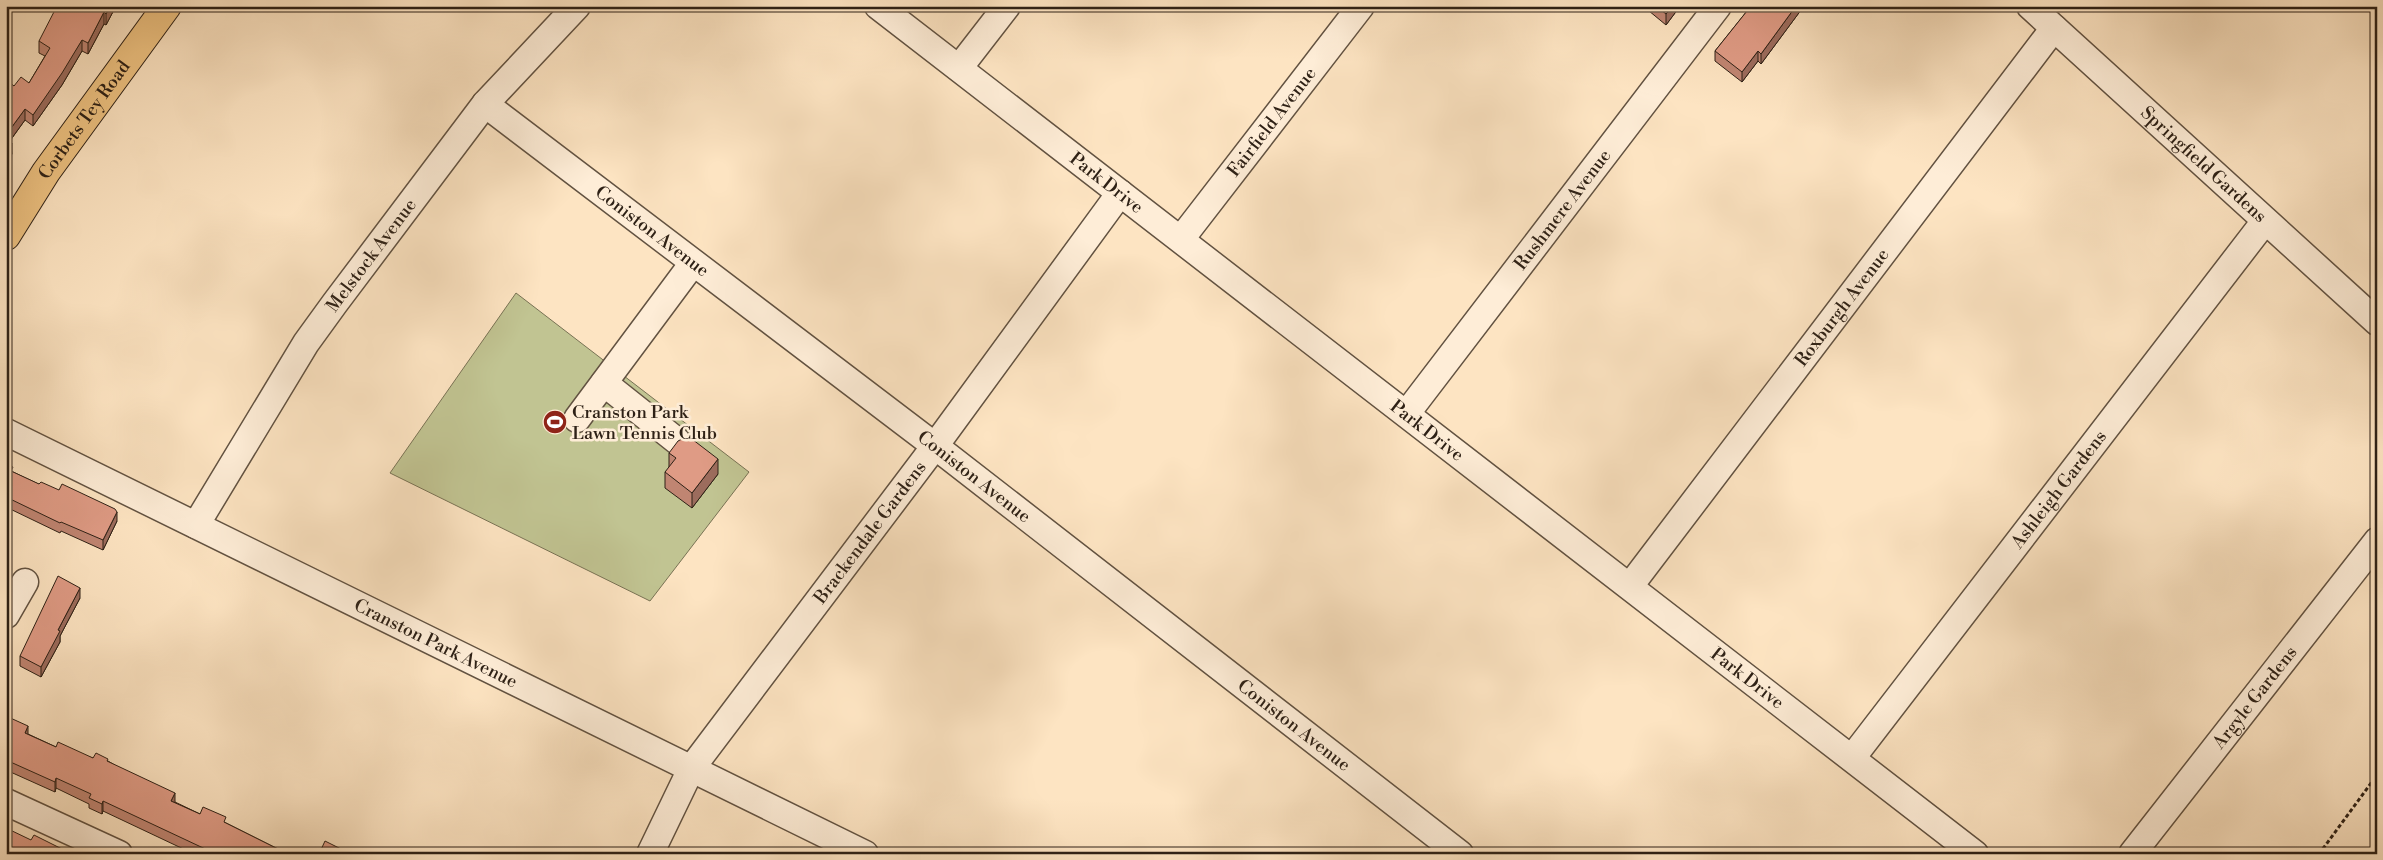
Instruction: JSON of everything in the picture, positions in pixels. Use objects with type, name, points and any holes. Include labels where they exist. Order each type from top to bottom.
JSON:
[{"type":"main road","name":"Corbets Tey Road","points":[[6,236],[46,172],[167,6]]},
{"type":"street","name":"Melstock Avenue","points":[[196,525],[306,343],[486,104],[577,6]]},
{"type":"street","name":"Park Drive","points":[[878,6],[1181,239],[1241,288],[1407,413],[1975,854]]},
{"type":"street","points":[[959,68],[1007,6]]},
{"type":"street","name":"Fairfield Avenue","points":[[1181,239],[1361,6]]},
{"type":"street","name":"Rushmere Avenue","points":[[1407,413],[1718,6]]},
{"type":"street","name":"Springfield Gardens","points":[[2030,6],[2377,322]]},
{"type":"street","name":"Roxburgh Avenue","points":[[1630,586],[2054,28]]},
{"type":"street","name":"Coniston Avenue","points":[[486,104],[935,446],[1460,854]]},
{"type":"street","name":"Brackendale Gardens","points":[[650,854],[691,770],[935,446],[1120,193]]},
{"type":"street","name":"Ashleigh Gardens","points":[[1852,758],[2265,221]]},
{"type":"street","points":[[577,419],[693,263]]},
{"type":"street","points":[[604,383],[677,441]]},
{"type":"street","name":"Cranston Park Avenue","points":[[6,432],[865,854]]},
{"type":"street","name":"Argyle Gardens","points":[[2132,854],[2377,541]]},
{"type":"street","points":[[6,802],[119,854]]},
{"type":"path","points":[[2319,854],[2377,775]]},
{"type":"green space","name":"Cranston Park Lawn Tennis Club","points":[[516,293],[749,472],[650,601],[390,473]]},
{"type":"building","points":[[57,6],[110,6],[106,14],[104,12],[88,43],[82,40],[33,115],[25,109],[6,135],[6,80],[14,86],[21,77],[29,83],[50,48],[39,41]]},
{"type":"building","points":[[1656,6],[1673,6],[1666,14]]},
{"type":"building","points":[[1751,6],[1796,6],[1761,54],[1758,51],[1742,72],[1715,51]]},
{"type":"building","points":[[6,138],[12,143],[6,151]]},
{"type":"building","points":[[688,436],[718,459],[692,493],[665,472],[676,458],[669,453],[678,441]]},
{"type":"building","points":[[6,464],[13,467],[11,471],[39,484],[41,482],[59,490],[62,484],[115,509],[117,512],[103,540],[60,523],[6,497]]},
{"type":"building","points":[[58,576],[80,588],[41,667],[20,656]]},
{"type":"building","points":[[6,716],[28,726],[25,733],[56,747],[58,742],[93,758],[96,753],[108,759],[107,761],[175,793],[171,801],[200,814],[203,807],[226,817],[224,822],[288,854],[216,854],[103,801],[102,804],[89,798],[91,794],[56,778],[55,782],[6,760]]},
{"type":"building","points":[[6,828],[31,840],[34,835],[72,854],[6,854]]},
{"type":"building","points":[[325,841],[351,854],[319,854]]},
{"type":"place","name":"Cranston Park Lawn Tennis Club","points":[[555,422]]}]
